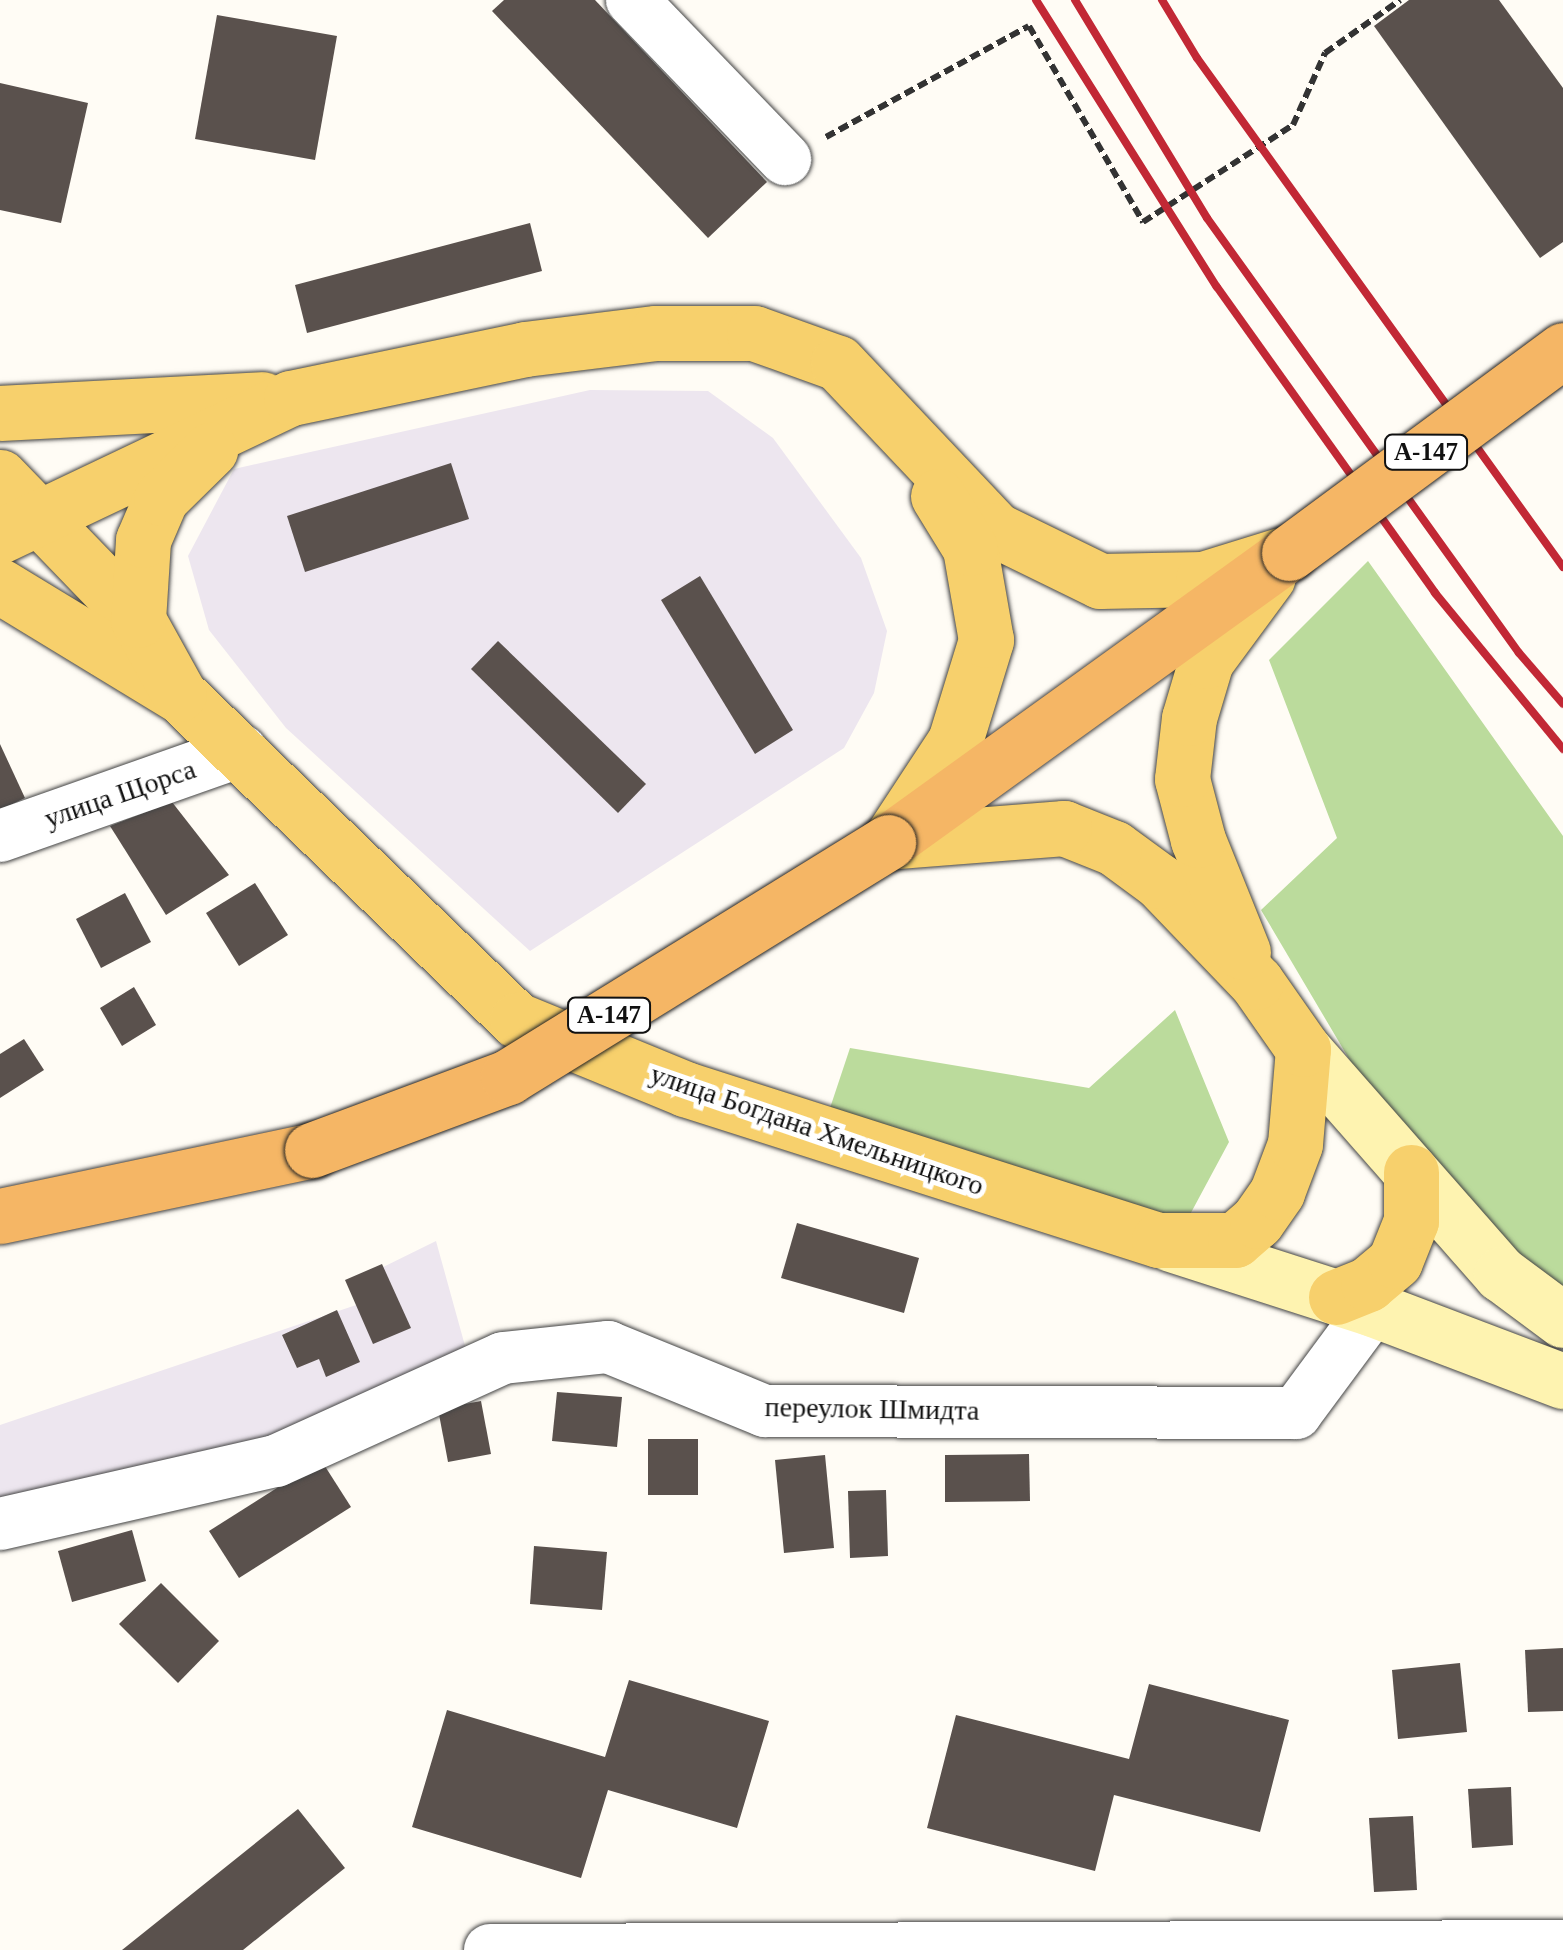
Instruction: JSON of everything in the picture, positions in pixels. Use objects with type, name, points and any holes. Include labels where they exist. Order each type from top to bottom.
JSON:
[{"type":"highway","name":"А-147","points":[[0,1216],[312,1150],[508,1077],[888,842],[1563,350]]},
{"type":"main road","name":"А-147","points":[[291,398],[360,381],[600,340],[754,333],[838,363],[996,530],[1100,581],[1202,579],[1289,553]]},
{"type":"main road","points":[[0,413],[291,398]]},
{"type":"main road","points":[[20,526],[291,398]]},
{"type":"main road","points":[[138,620],[143,540],[161,498],[195,460],[291,398]]},
{"type":"main road","name":"А-147","points":[[885,410],[970,548],[986,640],[955,741],[888,842]]},
{"type":"main road","points":[[0,477],[20,526],[138,620],[181,696]]},
{"type":"main road","name":"А-147","points":[[1256,982],[1198,840],[1182,779],[1189,718],[1206,661],[1235,614],[1289,553]]},
{"type":"main road","points":[[0,586],[181,696]]},
{"type":"main road","name":"улица Богдана Хмельницкого","points":[[181,696],[517,1020],[685,1089],[1354,1303],[1563,1381]]},
{"type":"main road","name":"А-147","points":[[888,842],[1064,828],[1114,848],[1159,881],[1256,982],[1303,1049]]},
{"type":"main road","points":[[1159,1240],[1234,1240],[1256,1221],[1277,1192],[1296,1144],[1303,1049]]},
{"type":"main road","points":[[1303,1049],[1501,1274],[1563,1320]]},
{"type":"main road","points":[[1354,1303],[1368,1284],[1395,1261],[1412,1221],[1411,1172]]},
{"type":"street","points":[[632,0],[786,159]]},
{"type":"street","name":"улица Щорса","points":[[0,836],[241,752]]},
{"type":"street","name":"переулок Шмидта","points":[[0,1524],[276,1461],[503,1358],[608,1346],[765,1411],[1296,1412],[1354,1303]]},
{"type":"street","points":[[490,1950],[1563,1946]]},
{"type":"path","points":[[786,159],[1029,26],[1143,222],[1294,126],[1325,53],[1400,0]]},
{"type":"shaded area","points":[[590,390],[708,391],[773,438],[861,558],[887,631],[874,693],[844,748],[530,951],[286,728],[209,630],[188,556],[234,469]]},
{"type":"shaded area","points":[[436,1241],[467,1353],[276,1435],[0,1504],[0,1425],[371,1300],[367,1275]]},
{"type":"green space","points":[[1368,561],[1563,836],[1563,1294],[1509,1255],[1355,1069],[1261,910],[1337,838],[1269,660]]},
{"type":"green space","points":[[1175,1010],[1229,1142],[1186,1222],[825,1123],[850,1048],[1089,1088]]},
{"type":"building","points":[[504,0],[595,0],[767,182],[708,238],[492,11]]},
{"type":"building","points":[[1409,0],[1499,0],[1563,88],[1563,242],[1540,258],[1374,26]]},
{"type":"building","points":[[217,15],[337,36],[315,160],[195,139]]},
{"type":"building","points":[[0,83],[88,103],[61,223],[0,210]]},
{"type":"building","points":[[530,223],[542,271],[307,333],[295,285]]},
{"type":"building","points":[[451,463],[469,519],[305,572],[287,516]]},
{"type":"building","points":[[700,576],[793,730],[755,754],[661,600]]},
{"type":"building","points":[[498,641],[646,784],[618,813],[471,669]]},
{"type":"building","points":[[0,744],[25,798],[0,810]]},
{"type":"building","points":[[172,802],[229,875],[166,915],[110,826]]},
{"type":"building","points":[[255,883],[288,935],[239,966],[206,913]]},
{"type":"building","points":[[125,893],[151,942],[101,968],[76,919]]},
{"type":"building","points":[[134,987],[156,1025],[122,1046],[100,1008]]},
{"type":"building","points":[[24,1039],[44,1070],[0,1098],[0,1054]]},
{"type":"building","points":[[797,1223],[919,1258],[904,1313],[781,1278]]},
{"type":"building","points":[[382,1264],[411,1328],[373,1344],[345,1280]]},
{"type":"building","points":[[337,1310],[360,1362],[326,1377],[319,1359],[297,1368],[282,1335]]},
{"type":"building","points":[[557,1392],[622,1397],[617,1447],[552,1441]]},
{"type":"building","points":[[481,1401],[491,1454],[448,1462],[438,1409]]},
{"type":"building","points":[[648,1439],[698,1439],[698,1495],[648,1495]]},
{"type":"building","points":[[1029,1454],[1030,1501],[945,1502],[945,1455]]},
{"type":"building","points":[[825,1455],[834,1548],[784,1553],[775,1460]]},
{"type":"building","points":[[321,1460],[351,1507],[239,1578],[209,1531]]},
{"type":"building","points":[[886,1490],[888,1556],[850,1558],[848,1491]]},
{"type":"building","points":[[132,1530],[146,1581],[72,1602],[58,1551]]},
{"type":"building","points":[[534,1546],[607,1552],[602,1610],[530,1604]]},
{"type":"building","points":[[161,1583],[219,1641],[178,1683],[119,1624]]},
{"type":"building","points":[[1563,1648],[1563,1711],[1528,1712],[1525,1650]]},
{"type":"building","points":[[1460,1663],[1467,1732],[1398,1739],[1392,1670]]},
{"type":"building","points":[[629,1680],[769,1721],[737,1828],[608,1790],[581,1878],[412,1827],[447,1710],[605,1757]]},
{"type":"building","points":[[1149,1684],[1289,1720],[1260,1832],[1114,1795],[1095,1871],[927,1828],[956,1715],[1129,1759]]},
{"type":"building","points":[[1511,1787],[1513,1845],[1472,1848],[1468,1789]]},
{"type":"building","points":[[298,1809],[345,1868],[243,1950],[122,1950]]},
{"type":"building","points":[[1413,1816],[1417,1890],[1374,1892],[1369,1818]]},
{"type":"railway","points":[[1036,0],[1217,287],[1435,593],[1563,749]]},
{"type":"railway","points":[[1075,0],[1207,218],[1519,653],[1563,704]]},
{"type":"railway","points":[[1162,0],[1197,58],[1563,567]]}]
